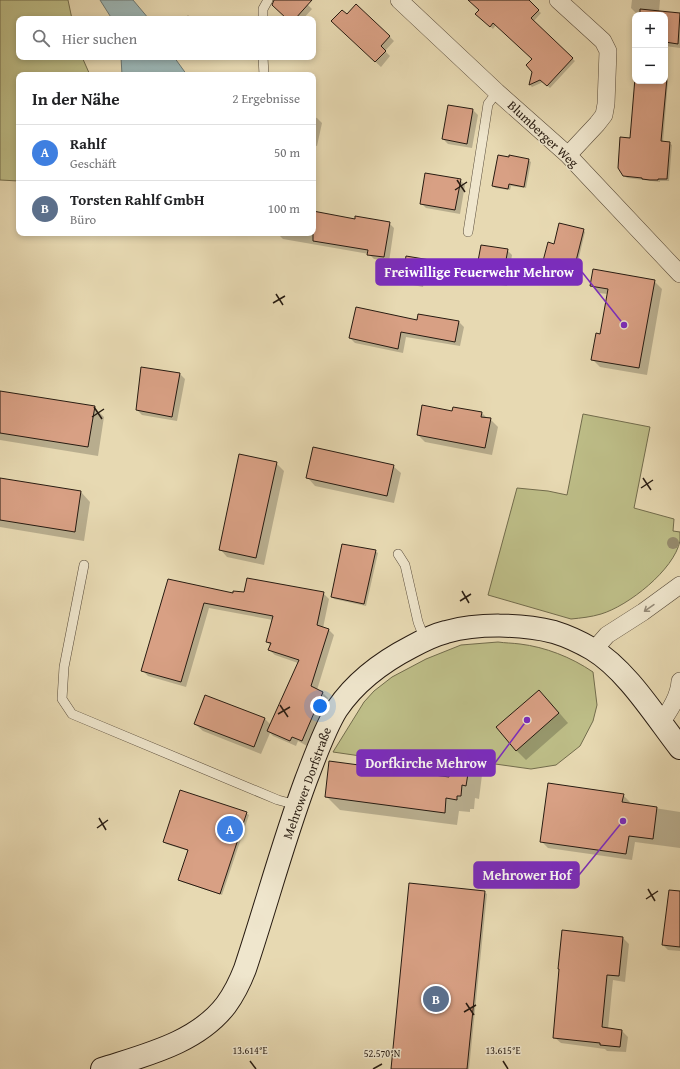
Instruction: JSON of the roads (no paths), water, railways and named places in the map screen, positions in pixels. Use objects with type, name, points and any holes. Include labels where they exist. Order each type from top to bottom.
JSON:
[{"type":"main road","name":"Mehrower Dorfstraße","points":[[102,1069],[172,1045],[190,1036],[210,1022],[226,1005],[237,988],[245,969],[297,806],[329,724],[337,709],[362,680],[376,668],[396,655],[425,640],[459,629],[502,626],[530,628],[553,632],[574,639],[594,650],[612,664],[627,679],[680,748]]},
{"type":"street","name":"Blumberger Weg","points":[[399,0],[497,92],[568,155],[680,274]]},
{"type":"street","points":[[558,0],[603,41],[608,51],[606,104],[604,115],[568,155]]},
{"type":"street","points":[[594,650],[607,635],[643,612],[680,585]]},
{"type":"street","points":[[661,723],[673,706],[680,686],[680,681]]},
{"type":"lane","points":[[263,16],[263,9],[268,0]]},
{"type":"lane","points":[[264,60],[264,72]]},
{"type":"lane","points":[[468,232],[488,104],[497,92]]},
{"type":"lane","points":[[398,554],[405,565],[418,622],[425,640]]},
{"type":"lane","points":[[84,565],[64,666],[62,699],[72,714],[278,800],[297,806]]},
{"type":"water","points":[[100,0],[133,0],[146,16],[110,16]]},
{"type":"water","points":[[121,60],[176,60],[185,72],[122,72]]},
{"type":"place","name":"Freiwillige Feuerwehr Mehrow","points":[[624,325]]},
{"type":"place","name":"Dorfkirche Mehrow","points":[[527,720]]},
{"type":"place","name":"Mehrower Hof","points":[[623,821]]},
{"type":"place","name":"Rahlf","points":[[230,829]]},
{"type":"place","name":"Torsten Rahlf GmbH","points":[[436,999]]}]
